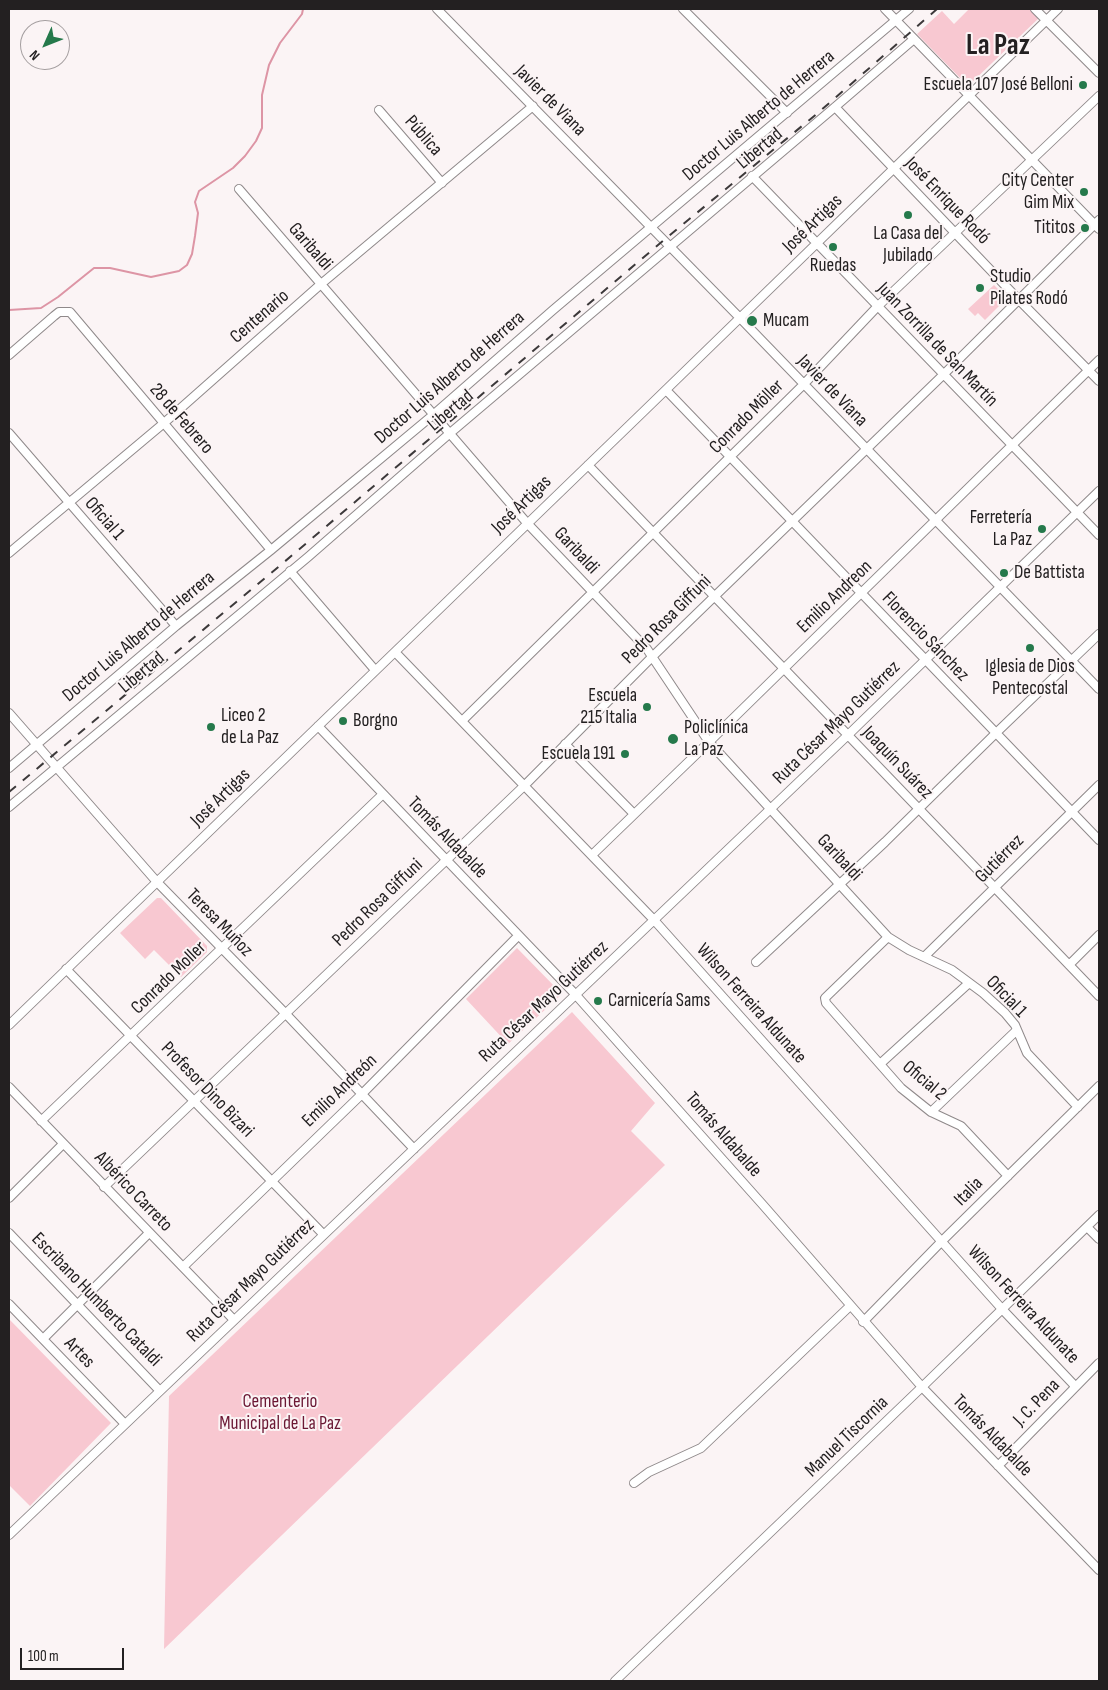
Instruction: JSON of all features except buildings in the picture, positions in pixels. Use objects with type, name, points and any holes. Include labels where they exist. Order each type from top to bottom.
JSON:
[{"type":"street","name":"Javier de Viana","points":[[437,9],[740,318],[1099,689]]},
{"type":"street","points":[[683,9],[787,113]]},
{"type":"street","points":[[885,9],[970,94],[1033,161],[1098,224]]},
{"type":"street","name":"Doctor Luis Alberto de Herrera","points":[[9,768],[176,626],[434,416],[553,310],[909,9]]},
{"type":"street","points":[[1035,9],[1099,73]]},
{"type":"street","name":"José Artigas","points":[[9,1025],[1058,9]]},
{"type":"street","name":"Libertad","points":[[9,807],[290,571],[914,39]]},
{"type":"street","name":"Conrado Möller","points":[[462,721],[803,385],[877,307],[1033,161],[1099,96]]},
{"type":"street","name":"Centenario","points":[[9,554],[164,423],[321,284],[532,106]]},
{"type":"street","name":"José Enrique Rodó","points":[[835,107],[1099,381]]},
{"type":"street","name":"Pública","points":[[379,110],[442,183]]},
{"type":"street","name":"Juan Zorrilla de San Martín","points":[[752,176],[1099,535]]},
{"type":"street","name":"Garibaldi","points":[[239,189],[449,434],[528,523],[653,656],[709,742],[888,937]]},
{"type":"street","name":"Pedro Rosa Giffuni","points":[[104,1187],[525,785],[714,596],[1098,224]]},
{"type":"street","name":"28 de Febrero","points":[[9,355],[54,316],[65,311],[70,312],[271,550]]},
{"type":"street","name":"Emilio Andreon","points":[[592,855],[1099,360]]},
{"type":"street","name":"Florencio Sánchez","points":[[666,390],[1099,840]]},
{"type":"street","name":"Oficial 1","points":[[9,433],[176,626]]},
{"type":"street","name":"Joaquín Suárez","points":[[588,465],[1099,996]]},
{"type":"street","name":"Ruta César Mayo Gutiérrez","points":[[9,1535],[159,1390],[848,736],[1099,491]]},
{"type":"street","points":[[290,571],[375,670]]},
{"type":"street","points":[[756,962],[841,884],[1099,634]]},
{"type":"street","name":"Wilson Ferreira Aldunate","points":[[395,652],[654,920],[1002,1309],[1076,1386]]},
{"type":"street","name":"Teresa Muñoz","points":[[9,712],[157,882],[414,1149]]},
{"type":"street","name":"Tomás Aldabalde","points":[[318,726],[575,994],[763,1205],[922,1388],[1099,1570]]},
{"type":"street","points":[[565,744],[634,814]]},
{"type":"street","name":"Gutiérrez","points":[[924,957],[1099,785]]},
{"type":"street","name":"Conrado Moller","points":[[41,1121],[383,794]]},
{"type":"street","points":[[1069,965],[1099,935]]},
{"type":"street","name":"Emilio Andreón","points":[[183,1267],[362,1094],[518,936]]},
{"type":"street","name":"Oficial 1","points":[[888,937],[896,943],[952,970],[1005,1013],[1015,1025],[1027,1053],[1078,1107]]},
{"type":"street","name":"Oficial 2","points":[[888,937],[825,998],[826,1003],[901,1088],[931,1112],[960,1126],[1008,1176]]},
{"type":"street","name":"Profesor Dino Bizari","points":[[66,970],[324,1234]]},
{"type":"street","points":[[880,1064],[969,983]]},
{"type":"street","points":[[931,1112],[1017,1030]]},
{"type":"street","name":"Italia","points":[[863,1322],[1099,1086]]},
{"type":"street","name":"Albérico Carreto","points":[[9,1087],[234,1320]]},
{"type":"street","points":[[9,1198],[63,1144]]},
{"type":"street","name":"Manuel Tiscornia","points":[[616,1681],[922,1388],[1099,1215]]},
{"type":"street","points":[[1087,1226],[1099,1239]]},
{"type":"street","name":"Escribano Humberto Cataldi","points":[[9,1233],[159,1390]]},
{"type":"street","points":[[43,1339],[149,1233]]},
{"type":"street","name":"Artes","points":[[9,1304],[125,1424]]},
{"type":"street","points":[[634,1483],[649,1472],[701,1448],[850,1306]]},
{"type":"street","name":"J. C. Pena","points":[[998,1466],[1099,1363]]},
{"type":"green space","points":[[969,9],[1030,9],[1039,18],[968,86],[917,34],[942,11],[954,24]]},
{"type":"green space","points":[[994,285],[1007,298],[985,320],[978,313],[975,316],[968,309]]},
{"type":"green space","points":[[157,898],[161,898],[207,946],[207,952],[181,977],[154,950],[145,959],[120,933]]},
{"type":"green space","points":[[517,948],[562,994],[508,1044],[466,999]]},
{"type":"green space","name":"Cementerio Municipal de La Paz","points":[[572,1012],[655,1103],[631,1131],[665,1165],[164,1649],[169,1396]]},
{"type":"green space","points":[[9,1319],[111,1423],[30,1506],[9,1485]]},
{"type":"waterway","points":[[9,310],[41,308],[94,268],[110,268],[151,277],[179,271],[187,265],[192,254],[195,236],[198,213],[195,202],[199,191],[233,168],[256,141],[262,128],[262,95],[269,65],[280,43],[302,14],[303,9]]},
{"type":"railway","points":[[9,792],[664,240],[819,112],[937,9]]},
{"type":"place","name":"Escuela 107 José Belloni","points":[[1083,85]]},
{"type":"place","name":"City Center Gim Mix","points":[[1084,192]]},
{"type":"place","name":"La Casa del Jubilado","points":[[908,215]]},
{"type":"place","name":"Tititos","points":[[1085,228]]},
{"type":"place","name":"Ruedas","points":[[833,247]]},
{"type":"place","name":"Studio Pilates Rodó","points":[[980,288]]},
{"type":"place","name":"Mucam","points":[[752,321]]},
{"type":"place","name":"Ferretería La Paz","points":[[1042,529]]},
{"type":"place","name":"De Battista","points":[[1004,573]]},
{"type":"place","name":"Iglesia de Dios Pentecostal","points":[[1030,648]]},
{"type":"place","name":"Escuela 215 Italia","points":[[647,707]]},
{"type":"place","name":"Borgno","points":[[343,721]]},
{"type":"place","name":"Liceo 2 de La Paz","points":[[211,727]]},
{"type":"place","name":"Policlínica La Paz","points":[[673,739]]},
{"type":"place","name":"Escuela 191","points":[[625,754]]},
{"type":"place","name":"Carnicería Sams","points":[[598,1001]]},
{"type":"district","name":"La Paz","points":[[998,47]]}]
